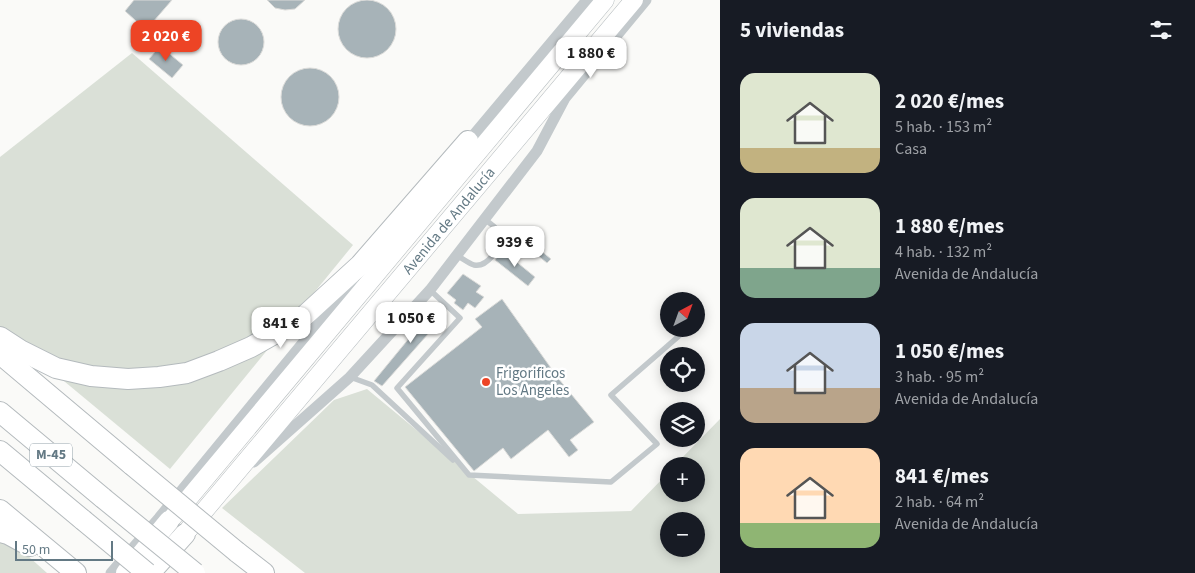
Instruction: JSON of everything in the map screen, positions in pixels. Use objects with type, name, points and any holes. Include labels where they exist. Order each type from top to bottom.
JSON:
[{"type":"highway","points":[[0,337],[20,350],[56,368],[91,376],[128,379],[159,377],[187,373],[219,361],[251,347],[301,319],[360,265],[468,141]]},
{"type":"highway","points":[[0,354],[264,573]]},
{"type":"highway","name":"M-45","points":[[0,412],[195,573]]},
{"type":"highway","name":"M-45","points":[[0,451],[148,573]]},
{"type":"highway","points":[[0,510],[76,573]]},
{"type":"highway","points":[[126,573],[169,522]]},
{"type":"highway","points":[[0,532],[57,557]]},
{"type":"highway","points":[[148,573],[185,534]]},
{"type":"highway","points":[[158,573],[185,534]]},
{"type":"main road","name":"Avenida de Andalucía","points":[[169,522],[605,0]]},
{"type":"main road","name":"Avenida de Andalucía","points":[[185,534],[634,0]]},
{"type":"street","points":[[111,573],[159,518],[468,141],[587,0]]},
{"type":"street","points":[[565,98],[646,0]]},
{"type":"street","points":[[221,491],[350,377],[430,290],[537,151],[594,48]]},
{"type":"lane","points":[[456,255],[473,265],[481,265],[487,262],[500,245],[500,239],[497,230],[484,219]]},
{"type":"lane","points":[[430,290],[460,318],[398,388],[469,475]]},
{"type":"lane","points":[[350,377],[372,385],[469,475],[611,482],[657,444],[611,395],[677,338]]},
{"type":"shaded area","points":[[132,53],[353,245],[170,469],[0,328],[0,157]]},
{"type":"shaded area","points":[[367,389],[518,514],[631,511],[660,481],[660,502],[705,502],[705,457],[683,457],[693,447],[705,447],[705,434],[720,419],[720,573],[305,573],[222,508],[334,400]]},
{"type":"shaded area","points":[[0,531],[47,573],[0,573]]},
{"type":"building","points":[[134,0],[172,0],[146,30],[125,11]]},
{"type":"building","points":[[267,0],[305,0],[295,9],[285,10],[275,8]]},
{"type":"building","points":[[367,0],[378,2],[391,13],[396,29],[394,40],[383,53],[367,58],[356,56],[343,45],[338,29],[340,18],[351,5]]},
{"type":"building","points":[[236,19],[246,19],[260,29],[264,42],[260,55],[254,61],[246,65],[236,65],[222,55],[218,47],[218,37],[228,23]]},
{"type":"building","points":[[160,46],[183,65],[172,78],[149,59]]},
{"type":"building","points":[[310,68],[321,70],[334,81],[339,97],[337,108],[326,121],[310,126],[299,124],[286,113],[281,97],[283,86],[294,73]]},
{"type":"building","points":[[529,241],[551,259],[547,263],[526,246]]},
{"type":"building","points":[[502,250],[535,277],[528,286],[495,260]]},
{"type":"building","points":[[463,274],[481,286],[476,292],[484,297],[475,308],[468,303],[463,310],[454,303],[456,300],[447,293]]},
{"type":"building","name":"Frigorificos Los Angeles","points":[[502,299],[558,378],[594,422],[570,440],[578,450],[569,457],[548,430],[511,459],[503,448],[474,471],[405,387],[482,327],[475,319]]},
{"type":"building","points":[[438,303],[444,309],[441,313],[444,316],[382,386],[374,381]]},
{"type":"place","name":"Frigorificos Los Angeles","points":[[486,382]]}]
